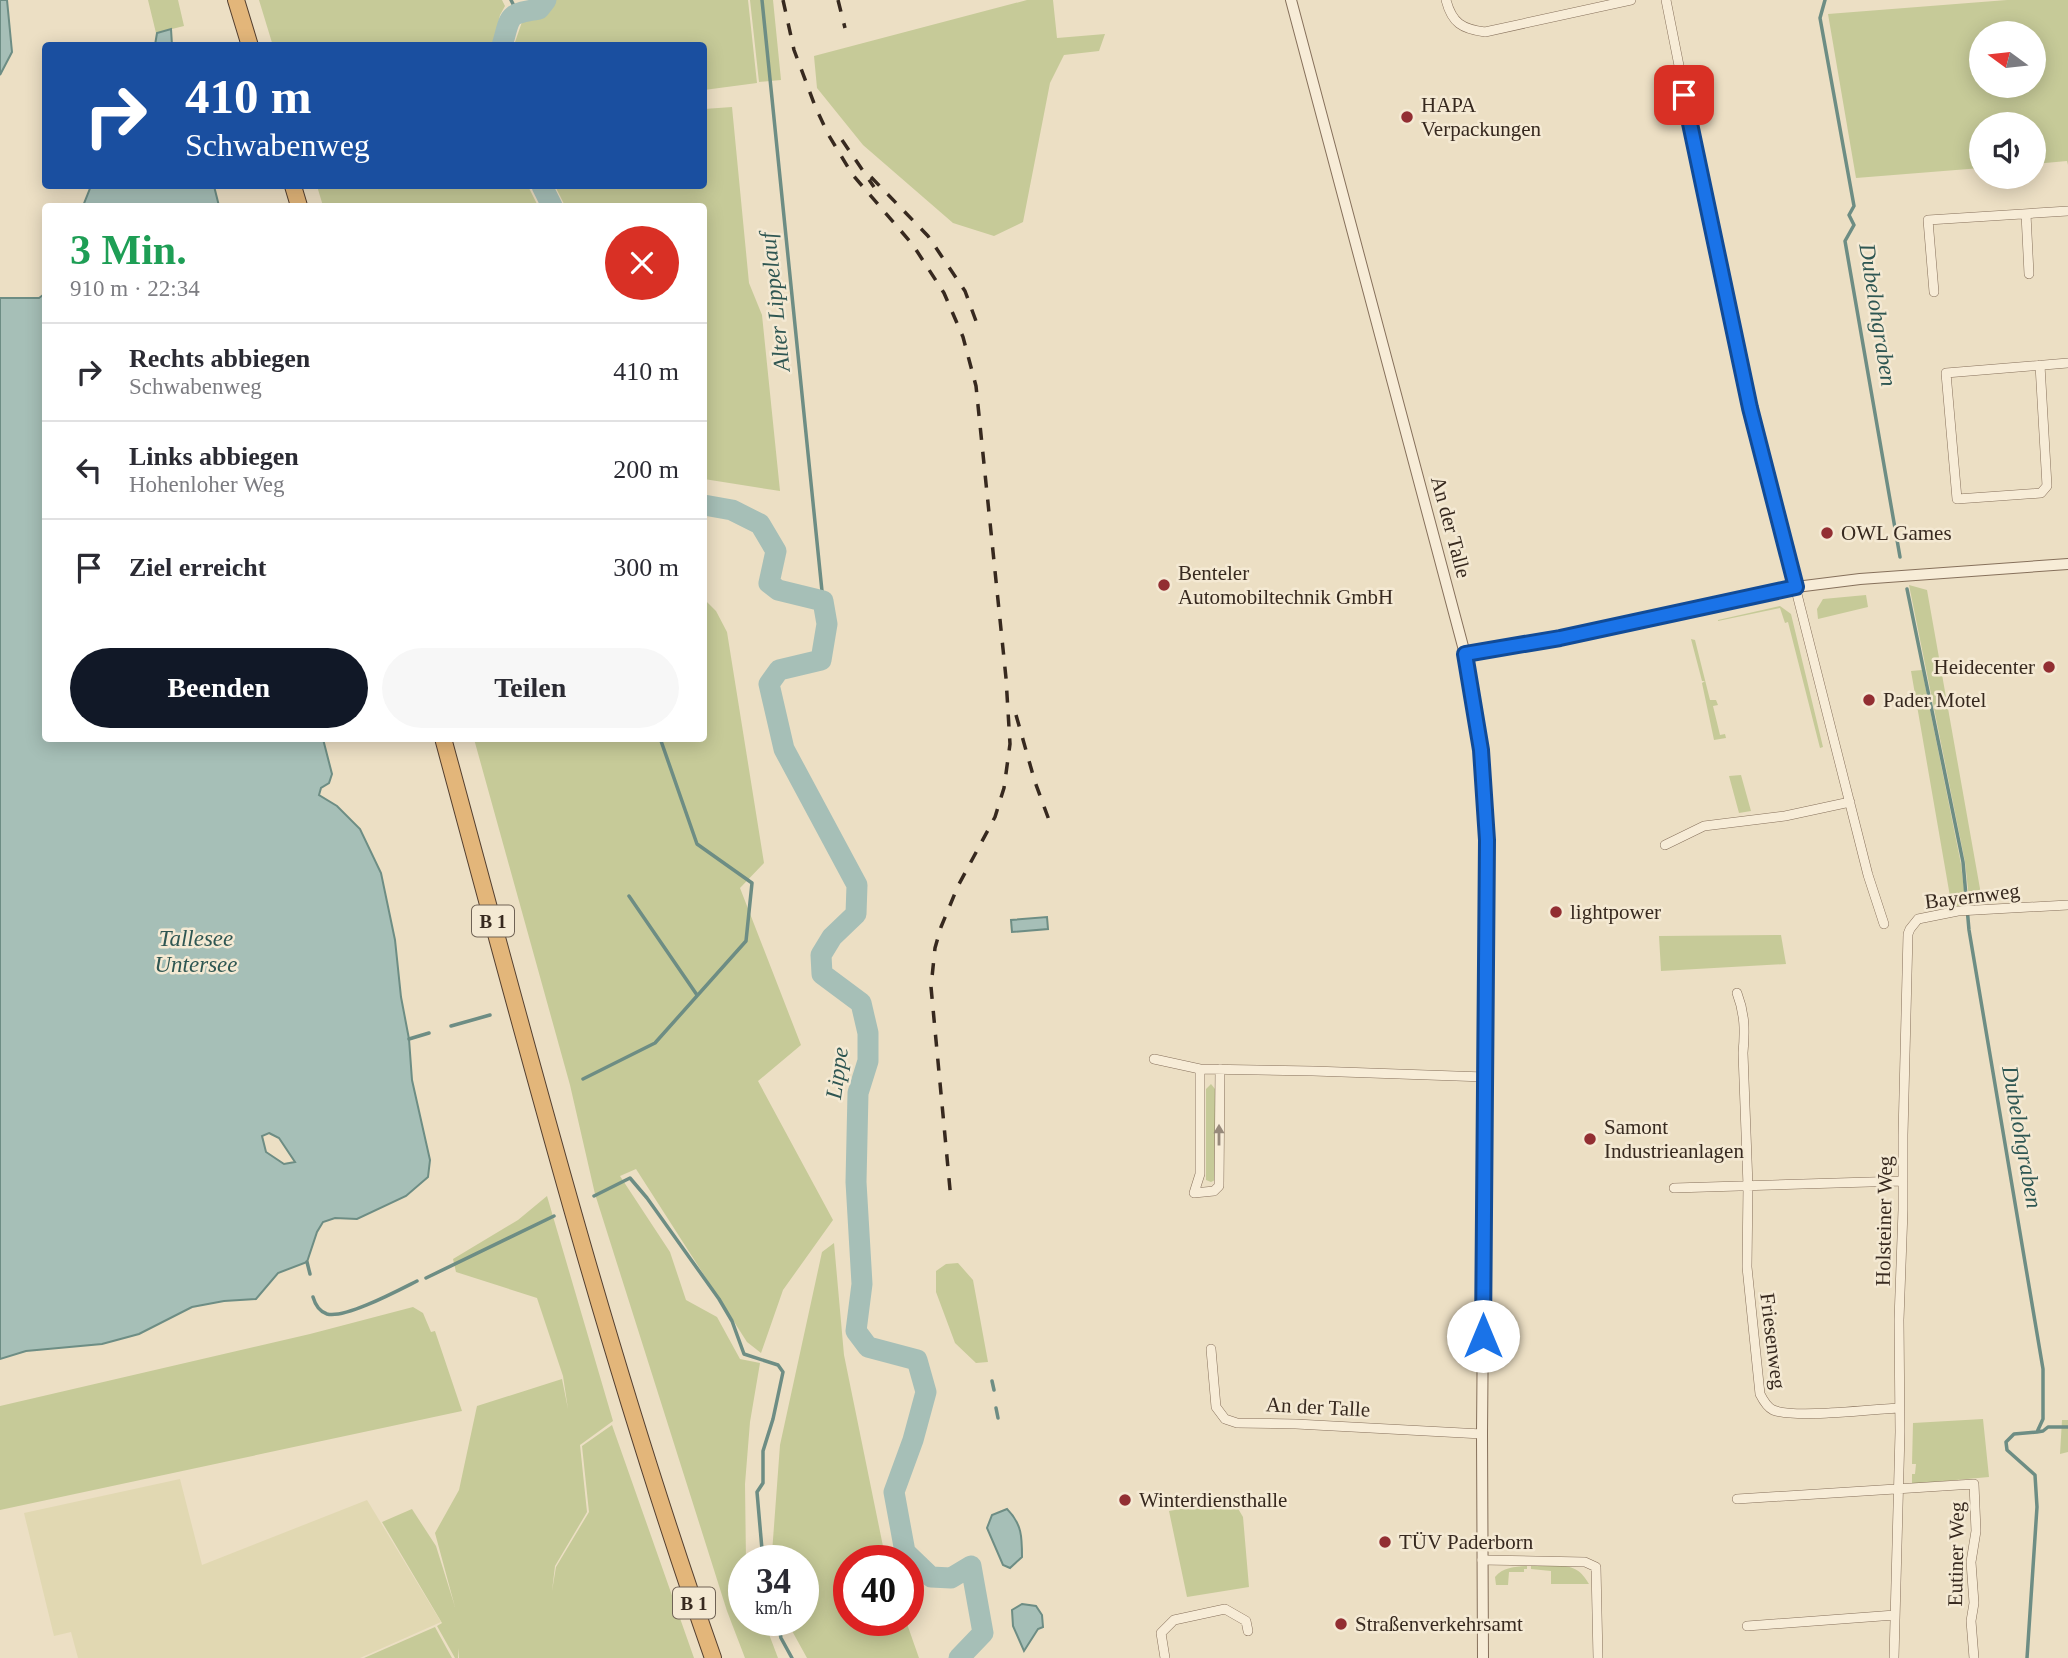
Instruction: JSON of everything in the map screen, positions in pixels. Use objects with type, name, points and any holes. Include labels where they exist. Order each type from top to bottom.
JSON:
[{"type":"highway","points":[[236,0],[249,42]]},
{"type":"highway","name":"B 1","points":[[444,742],[622,1380],[713,1658]]},
{"type":"street","name":"An der Talle","points":[[1291,0],[1465,654],[1481,750],[1487,840],[1483,1658]]},
{"type":"street","points":[[1447,0],[1450,15],[1461,25],[1473,31],[1485,32],[1630,0]]},
{"type":"street","points":[[1666,0],[1750,408],[1868,875],[1884,924]]},
{"type":"street","points":[[1934,292],[1928,220],[2068,211]]},
{"type":"street","points":[[2026,214],[2029,274]]},
{"type":"street","points":[[2040,365],[2047,486],[2041,493],[1957,499],[1946,373],[2040,365],[2068,363]]},
{"type":"street","points":[[1465,654],[1560,638],[1796,587],[1860,579],[2068,564]]},
{"type":"street","points":[[1665,845],[1704,827],[1785,816],[1850,802]]},
{"type":"street","name":"Bayernweg","points":[[1907,954],[1910,929],[1918,919],[1958,911],[2068,905]]},
{"type":"street","name":"Holsteiner Weg","points":[[1894,1658],[1907,954]]},
{"type":"street","points":[[1737,993],[1744,1012],[1748,1186]]},
{"type":"street","points":[[1154,1059],[1200,1069],[1485,1077]]},
{"type":"street","points":[[1200,1069],[1200,1174],[1194,1193],[1214,1191],[1219,1186],[1220,1069]]},
{"type":"street","points":[[1674,1188],[1903,1181]]},
{"type":"street","name":"Friesenweg","points":[[1748,1186],[1747,1267],[1760,1394],[1764,1402],[1772,1409],[1791,1414],[1899,1408]]},
{"type":"street","name":"An der Talle","points":[[1211,1349],[1216,1406],[1225,1419],[1237,1423],[1482,1434]]},
{"type":"street","name":"Eutiner Weg","points":[[1898,1489],[1974,1484],[1976,1531],[1971,1562],[1974,1658]]},
{"type":"street","points":[[1737,1499],[1898,1489]]},
{"type":"street","points":[[1482,1560],[1585,1562],[1596,1567],[1598,1658]]},
{"type":"street","points":[[1165,1658],[1161,1633],[1174,1620],[1225,1609],[1246,1621],[1248,1631]]},
{"type":"street","points":[[1747,1626],[1895,1615]]},
{"type":"shaded area","points":[[180,1479],[202,1565],[367,1500],[441,1622],[360,1658],[78,1658],[71,1632],[54,1636],[24,1513]]},
{"type":"green space","points":[[148,0],[178,0],[184,26],[156,33]]},
{"type":"green space","points":[[259,0],[502,0],[505,6],[494,42],[272,42]]},
{"type":"green space","points":[[550,0],[748,0],[757,83],[707,90],[707,42],[515,42],[523,19],[539,13]]},
{"type":"green space","points":[[750,0],[773,0],[781,80],[759,82]]},
{"type":"green space","points":[[1027,0],[1053,0],[1057,38],[1105,34],[1099,51],[1064,55],[1050,83],[1023,222],[994,236],[953,223],[863,145],[817,88],[814,56]]},
{"type":"green space","points":[[2007,0],[2068,0],[2068,165],[2067,161],[2046,163],[2046,112],[1969,112],[1969,169],[1856,178],[1828,14]]},
{"type":"green space","points":[[732,107],[749,283],[762,315],[780,491],[707,479],[707,203],[564,203],[556,189],[707,189],[707,109]]},
{"type":"green space","points":[[318,189],[530,189],[536,203],[322,203]]},
{"type":"green space","points":[[1909,585],[1927,590],[1982,900],[1970,907],[1965,862]]},
{"type":"green space","points":[[1866,595],[1868,607],[1818,619],[1817,609],[1823,599]]},
{"type":"green space","points":[[707,602],[716,611],[727,632],[764,863],[740,888],[801,1045],[758,1081],[833,1220],[783,1290],[761,1353],[747,1342],[636,1169],[620,1176],[670,1252],[686,1300],[717,1317],[740,1359],[760,1363],[750,1422],[745,1484],[746,1545],[728,1545],[728,1614],[595,1194],[570,1085],[475,742],[707,742]]},
{"type":"green space","points":[[1780,606],[1791,614],[1823,747],[1820,748],[1788,622],[1785,623],[1780,608],[1718,621]]},
{"type":"green space","points":[[1691,639],[1695,640],[1710,700],[1716,700],[1718,705],[1713,706],[1720,735],[1725,734],[1726,738],[1714,740],[1702,683],[1705,681],[1702,681]]},
{"type":"green space","points":[[1922,670],[1961,864],[1966,907],[1952,908],[1911,671]]},
{"type":"green space","points":[[1741,775],[1751,811],[1739,813],[1729,776]]},
{"type":"green space","points":[[1781,935],[1786,964],[1661,971],[1659,936]]},
{"type":"green space","points":[[1211,1084],[1215,1089],[1215,1180],[1211,1182],[1206,1180],[1206,1089]]},
{"type":"green space","points":[[547,1196],[613,1421],[580,1445],[587,1512],[555,1566],[552,1591],[556,1567],[589,1512],[582,1446],[612,1425],[694,1658],[459,1658],[459,1648],[458,1658],[455,1658],[437,1626],[442,1623],[382,1522],[412,1509],[436,1546],[455,1607],[435,1533],[459,1490],[477,1406],[562,1379],[568,1409],[563,1376],[537,1298],[456,1272],[453,1259],[518,1220]]},
{"type":"green space","points":[[834,1243],[844,1355],[883,1545],[833,1545],[833,1636],[911,1636],[919,1658],[807,1658],[795,1636],[819,1636],[819,1545],[773,1545],[780,1445],[822,1252]]},
{"type":"green space","points":[[958,1263],[973,1280],[988,1362],[976,1363],[955,1343],[936,1292],[936,1271],[946,1264]]},
{"type":"green space","points":[[413,1307],[423,1313],[431,1332],[435,1331],[462,1411],[0,1510],[0,1406],[310,1334]]},
{"type":"green space","points":[[1983,1419],[1989,1477],[1912,1484],[1916,1464],[1912,1464],[1913,1423]]},
{"type":"green space","points":[[2062,1420],[2068,1420],[2068,1452],[2060,1454]]},
{"type":"green space","points":[[1233,1500],[1243,1517],[1249,1587],[1187,1597],[1169,1511]]},
{"type":"green space","points":[[1559,1565],[1577,1570],[1589,1584],[1551,1584],[1551,1571],[1531,1569],[1531,1566]]},
{"type":"green space","points":[[1527,1566],[1524,1572],[1509,1572],[1508,1585],[1496,1585],[1495,1577],[1502,1571]]},
{"type":"green space","points":[[435,1627],[452,1658],[364,1658]]},
{"type":"green space","points":[[737,1636],[770,1636],[778,1658],[745,1658]]},
{"type":"water","points":[[0,0],[7,0],[12,52],[0,75]]},
{"type":"water","points":[[171,29],[172,42],[156,42],[157,33]]},
{"type":"water","points":[[90,189],[215,189],[218,203],[84,203]]},
{"type":"water","name":"Tallesee Untersee","points":[[42,296],[42,742],[324,742],[332,774],[329,783],[321,788],[319,795],[337,806],[360,829],[381,873],[395,940],[412,1080],[430,1160],[428,1177],[406,1196],[357,1219],[335,1218],[323,1222],[307,1262],[278,1273],[256,1299],[192,1307],[139,1334],[102,1344],[26,1351],[0,1359],[0,298]],"holes":[[[269,1133],[279,1138],[295,1162],[284,1164],[266,1152],[262,1136]]]},
{"type":"water","points":[[1047,917],[1048,929],[1012,932],[1011,920]]},
{"type":"water","points":[[1007,1509],[1018,1526],[1022,1543],[1022,1557],[1010,1568],[1003,1565],[987,1528],[992,1515]]},
{"type":"water","points":[[1022,1604],[1036,1606],[1042,1615],[1043,1627],[1038,1629],[1024,1651],[1013,1626],[1012,1610]]},
{"type":"waterway","points":[[511,0],[517,12]]},
{"type":"waterway","name":"Lippe","points":[[503,42],[509,22],[515,15],[539,9],[546,0]]},
{"type":"waterway","name":"Alter Lippelauf","points":[[762,0],[823,601]]},
{"type":"waterway","name":"Dubelohgraben","points":[[1825,0],[1820,18],[1854,206],[1849,215],[1854,225],[1845,241],[1900,557]]},
{"type":"waterway","name":"Lippe","points":[[544,189],[550,203]]},
{"type":"waterway","name":"Lippe","points":[[707,506],[732,510],[760,524],[776,551],[769,583],[778,590],[823,601],[827,624],[821,660],[779,670],[769,684],[784,749],[857,885],[856,914],[832,937],[821,955],[822,974],[861,1003],[868,1033],[868,1061],[858,1093],[856,1182],[862,1284],[856,1331],[868,1347],[917,1360],[926,1392],[913,1440],[894,1492],[905,1552],[931,1577],[951,1578],[971,1566],[983,1633],[959,1658]]},
{"type":"waterway","name":"Dubelohgraben","points":[[1907,589],[1963,862],[1969,930],[2043,1369],[2043,1419],[2037,1432],[2014,1434],[2006,1442],[2007,1450],[2035,1475],[2037,1507],[2027,1658]]},
{"type":"waterway","points":[[583,1079],[655,1043],[746,941],[752,883],[697,844],[661,742]]},
{"type":"waterway","points":[[629,896],[697,995]]},
{"type":"waterway","points":[[451,1026],[490,1015]]},
{"type":"waterway","points":[[409,1039],[429,1033]]},
{"type":"waterway","points":[[594,1196],[630,1178],[719,1299],[732,1321],[744,1354],[778,1365],[783,1372],[763,1451],[763,1483],[757,1492],[762,1545]]},
{"type":"waterway","points":[[426,1278],[554,1216]]},
{"type":"waterway","points":[[307,1262],[310,1274]]},
{"type":"waterway","points":[[313,1297],[321,1311],[335,1314],[372,1303],[417,1281]]},
{"type":"waterway","points":[[992,1381],[994,1390]]},
{"type":"waterway","points":[[996,1408],[998,1418]]},
{"type":"waterway","points":[[2037,1432],[2048,1427],[2068,1427]]},
{"type":"waterway","points":[[781,1636],[792,1658]]},
{"type":"railway","points":[[783,0],[794,50],[828,134],[852,174],[913,245],[944,293],[963,337],[976,386],[1006,678],[1010,744],[1004,788],[995,817],[958,886],[935,948],[931,987],[951,1200]]},
{"type":"railway","points":[[838,0],[845,28]]},
{"type":"railway","points":[[842,140],[874,187]]},
{"type":"railway","points":[[871,177],[928,236],[965,291],[980,332]]},
{"type":"railway","points":[[1016,715],[1049,820]]},
{"type":"place","name":"HAPA Verpackungen","points":[[1407,117]]},
{"type":"place","name":"OWL Games","points":[[1827,533]]},
{"type":"place","name":"Benteler Automobiltechnik GmbH","points":[[1164,585]]},
{"type":"place","name":"Heidecenter","points":[[2049,667]]},
{"type":"place","name":"Pader Motel","points":[[1869,700]]},
{"type":"place","name":"lightpower","points":[[1556,912]]},
{"type":"place","name":"Samont Industrieanlagen","points":[[1590,1139]]},
{"type":"place","name":"Winterdiensthalle","points":[[1125,1500]]},
{"type":"place","name":"TÜV Paderborn","points":[[1385,1542]]},
{"type":"place","name":"Straßenverkehrsamt","points":[[1341,1624]]},
{"type":"route","points":[[1483,1336],[1487,840],[1481,750],[1465,654],[1560,638],[1796,587],[1750,408],[1684,95]]}]
